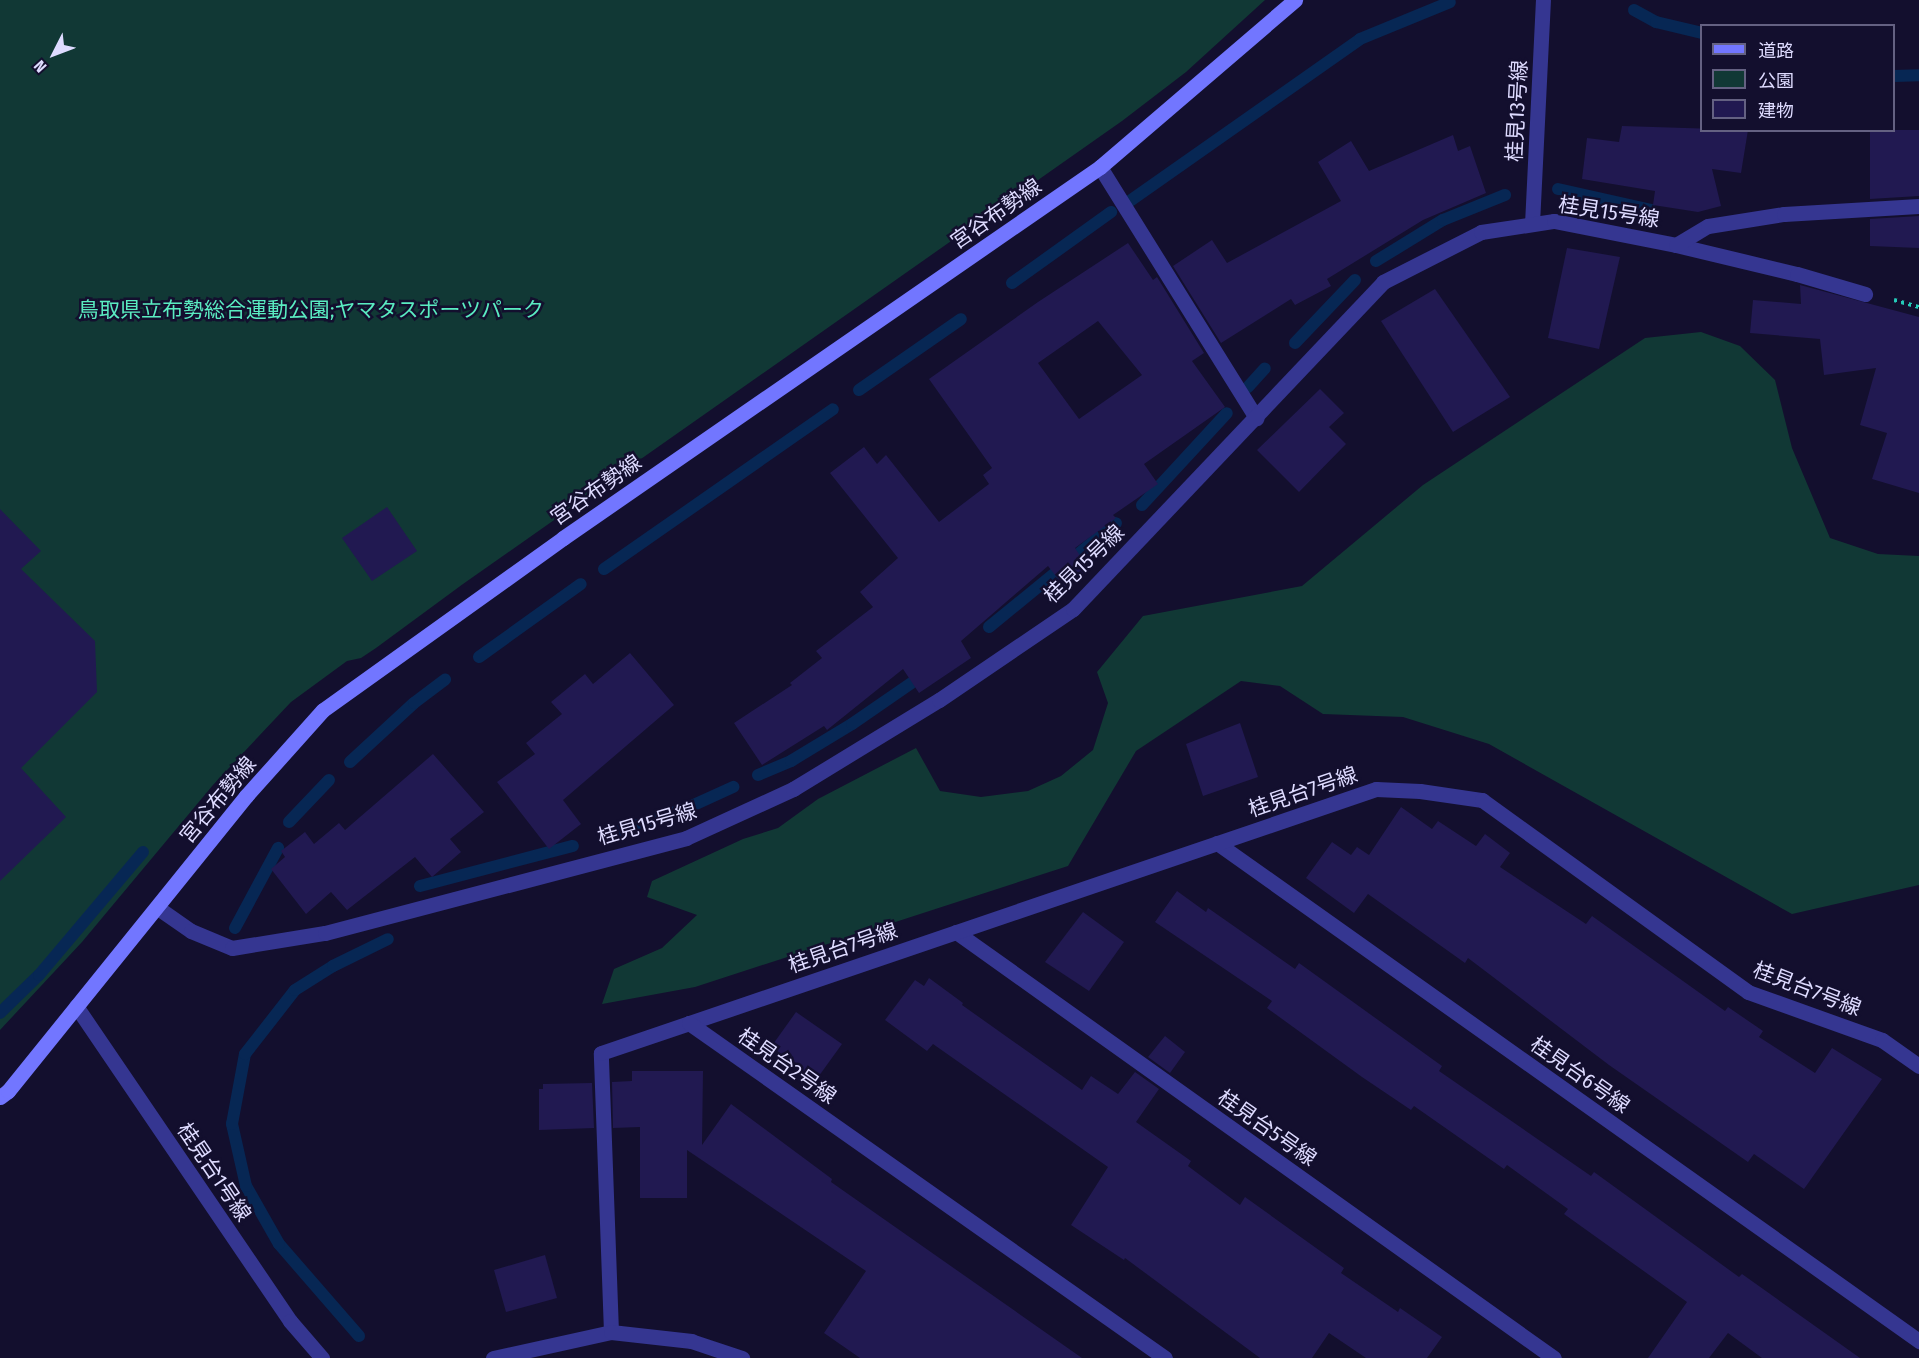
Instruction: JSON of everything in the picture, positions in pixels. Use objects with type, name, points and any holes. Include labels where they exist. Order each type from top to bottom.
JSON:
[{"type":"street","name":"宮谷布勢線","points":[[0,1097],[8,1092],[246,796],[323,710],[563,538],[1100,167],[1295,0]]},
{"type":"street","name":"桂見13号線","points":[[1532,224],[1543,0]]},
{"type":"street","points":[[1100,167],[1256,418]]},
{"type":"street","name":"桂見15号線","points":[[158,908],[191,931],[232,948],[325,933],[686,838],[793,789],[939,700],[1073,609],[1383,282],[1481,232],[1554,221],[1676,245],[1708,226],[1785,214],[1919,206]]},
{"type":"street","points":[[1676,245],[1797,273],[1865,294]]},
{"type":"street","name":"桂見台7号線","points":[[689,1023],[1376,789],[1420,791],[1482,800],[1748,992],[1882,1040],[1919,1066]]},
{"type":"street","name":"桂見台6号線","points":[[1217,843],[1919,1341]]},
{"type":"street","name":"桂見台5号線","points":[[956,932],[1554,1358]]},
{"type":"street","name":"桂見台1号線","points":[[76,1006],[290,1321],[322,1358]]},
{"type":"street","points":[[611,1332],[601,1053],[689,1023]]},
{"type":"street","name":"桂見台2号線","points":[[689,1023],[1165,1358]]},
{"type":"street","points":[[493,1358],[611,1332],[691,1341],[742,1358]]},
{"type":"green space","name":"鳥取県立布勢総合運動公園;ヤマタスポーツパーク","points":[[0,0],[1265,0],[1186,72],[1122,121],[463,584],[376,648],[361,658],[347,661],[291,702],[213,785],[82,942],[0,1030]]},
{"type":"green space","points":[[1701,332],[1740,346],[1775,380],[1792,448],[1830,538],[1878,554],[1919,556],[1919,885],[1792,914],[1489,744],[1403,717],[1323,714],[1280,686],[1241,681],[1136,751],[1068,866],[695,987],[602,1004],[614,969],[662,948],[697,915],[647,897],[652,881],[743,839],[778,828],[818,799],[916,748],[940,791],[981,797],[1028,791],[1061,776],[1093,750],[1108,703],[1097,672],[1143,616],[1302,586],[1423,485],[1645,338]]},
{"type":"building","points":[[1622,126],[1700,128],[1700,132],[1748,132],[1741,173],[1712,169],[1721,206],[1698,212],[1653,205],[1655,191],[1582,179],[1587,138],[1619,142]]},
{"type":"building","points":[[1919,130],[1919,196],[1870,199],[1870,132]]},
{"type":"building","points":[[1453,135],[1458,151],[1470,146],[1486,193],[1423,220],[1327,279],[1331,286],[1295,305],[1291,299],[1221,343],[1173,266],[1212,240],[1227,263],[1341,201],[1318,162],[1351,141],[1369,171]]},
{"type":"building","points":[[1919,216],[1919,248],[1870,246],[1870,219]]},
{"type":"building","points":[[1128,243],[1153,280],[1157,277],[1204,353],[1192,361],[1225,407],[1144,464],[1158,484],[1113,515],[1116,518],[1075,548],[1089,569],[1065,588],[1048,566],[961,641],[971,658],[919,693],[903,669],[827,730],[824,726],[762,765],[734,723],[792,685],[790,683],[822,658],[816,651],[873,607],[860,592],[898,558],[830,473],[864,447],[877,464],[886,455],[939,522],[989,484],[983,475],[992,468],[929,379],[1038,302]],"holes":[[[1098,321],[1142,375],[1079,419],[1038,363]]]},
{"type":"building","points":[[1567,248],[1620,257],[1599,349],[1548,338]]},
{"type":"building","points":[[1800,285],[1919,317],[1919,493],[1872,479],[1887,433],[1860,425],[1876,368],[1824,375],[1820,339],[1750,333],[1753,300],[1801,304]]},
{"type":"building","points":[[1435,289],[1510,397],[1453,432],[1381,321]]},
{"type":"building","points":[[1320,389],[1344,413],[1329,427],[1346,444],[1299,492],[1257,450]]},
{"type":"building","points":[[387,507],[417,551],[372,581],[342,538]]},
{"type":"building","points":[[0,509],[41,551],[21,569],[95,641],[97,692],[21,768],[66,817],[0,881]]},
{"type":"building","points":[[630,653],[674,705],[563,800],[581,824],[549,849],[497,782],[535,754],[526,743],[562,714],[551,702],[585,674],[593,684]]},
{"type":"building","points":[[1240,723],[1258,777],[1203,796],[1186,744]]},
{"type":"building","points":[[433,754],[484,812],[450,839],[461,852],[432,877],[415,857],[347,910],[331,892],[306,914],[271,869],[285,857],[281,851],[305,832],[314,844],[339,823],[345,830]]},
{"type":"building","points":[[1401,807],[1432,829],[1438,821],[1476,846],[1485,834],[1510,853],[1500,867],[1586,924],[1592,916],[1725,1011],[1728,1007],[1763,1031],[1759,1037],[1815,1073],[1832,1048],[1882,1079],[1804,1189],[1754,1154],[1748,1162],[1609,1065],[1468,958],[1465,963],[1368,894],[1354,913],[1306,878],[1332,842],[1351,855],[1357,847],[1369,855]]},
{"type":"building","points":[[1177,891],[1206,912],[1208,908],[1295,969],[1299,963],[1442,1066],[1439,1071],[1591,1176],[1594,1172],[1739,1277],[1742,1274],[1860,1358],[1762,1358],[1728,1333],[1709,1358],[1648,1358],[1687,1302],[1564,1214],[1568,1209],[1507,1165],[1504,1169],[1414,1106],[1411,1110],[1362,1077],[1267,1008],[1272,1001],[1155,922]]},
{"type":"building","points":[[1083,912],[1124,942],[1089,991],[1045,962]]},
{"type":"building","points":[[929,978],[963,1003],[962,1005],[1082,1090],[1091,1076],[1118,1094],[1135,1072],[1159,1089],[1136,1122],[1191,1161],[1188,1166],[1240,1205],[1245,1197],[1344,1268],[1341,1273],[1398,1312],[1400,1308],[1442,1337],[1427,1358],[1366,1358],[1329,1333],[1312,1358],[1260,1358],[1125,1258],[1124,1260],[1071,1225],[1108,1167],[933,1044],[927,1051],[885,1020],[915,980],[924,986]]},
{"type":"building","points":[[796,1012],[842,1044],[816,1080],[771,1047]]},
{"type":"building","points":[[1165,1036],[1185,1052],[1170,1073],[1148,1057]]},
{"type":"building","points":[[632,1071],[703,1071],[702,1145],[731,1104],[832,1179],[831,1182],[1082,1358],[860,1358],[824,1333],[866,1271],[687,1150],[687,1198],[640,1198],[640,1127],[613,1128],[612,1082],[632,1081]]},
{"type":"building","points":[[592,1083],[594,1128],[539,1130],[539,1089],[543,1089],[543,1084]]},
{"type":"building","points":[[545,1255],[557,1298],[506,1312],[494,1270]]},
{"type":"waterway","points":[[1127,203],[1360,39],[1450,2]]},
{"type":"waterway","points":[[1634,10],[1656,22],[1700,33]]},
{"type":"waterway","points":[[1895,76],[1919,75]]},
{"type":"waterway","points":[[1558,189],[1651,210]]},
{"type":"waterway","points":[[1376,261],[1443,220],[1505,195]]},
{"type":"waterway","points":[[1012,283],[1111,212]]},
{"type":"waterway","points":[[1295,343],[1355,280]]},
{"type":"waterway","points":[[859,390],[961,319]]},
{"type":"waterway","points":[[1248,387],[1265,368]]},
{"type":"waterway","points":[[604,569],[833,409]]},
{"type":"waterway","points":[[1142,505],[1227,413]]},
{"type":"waterway","points":[[989,627],[1116,523]]},
{"type":"waterway","points":[[479,657],[581,584]]},
{"type":"waterway","points":[[758,775],[791,761],[852,724],[926,673]]},
{"type":"waterway","points":[[350,762],[414,703],[445,680]]},
{"type":"waterway","points":[[289,822],[329,780]]},
{"type":"waterway","points":[[609,835],[687,808],[733,787]]},
{"type":"waterway","points":[[420,886],[573,846]]},
{"type":"waterway","points":[[235,928],[278,848]]},
{"type":"waterway","points":[[0,1013],[39,975],[143,852]]},
{"type":"waterway","points":[[359,1336],[279,1244],[246,1186],[232,1124],[245,1054],[295,990],[333,966],[388,939]]}]
